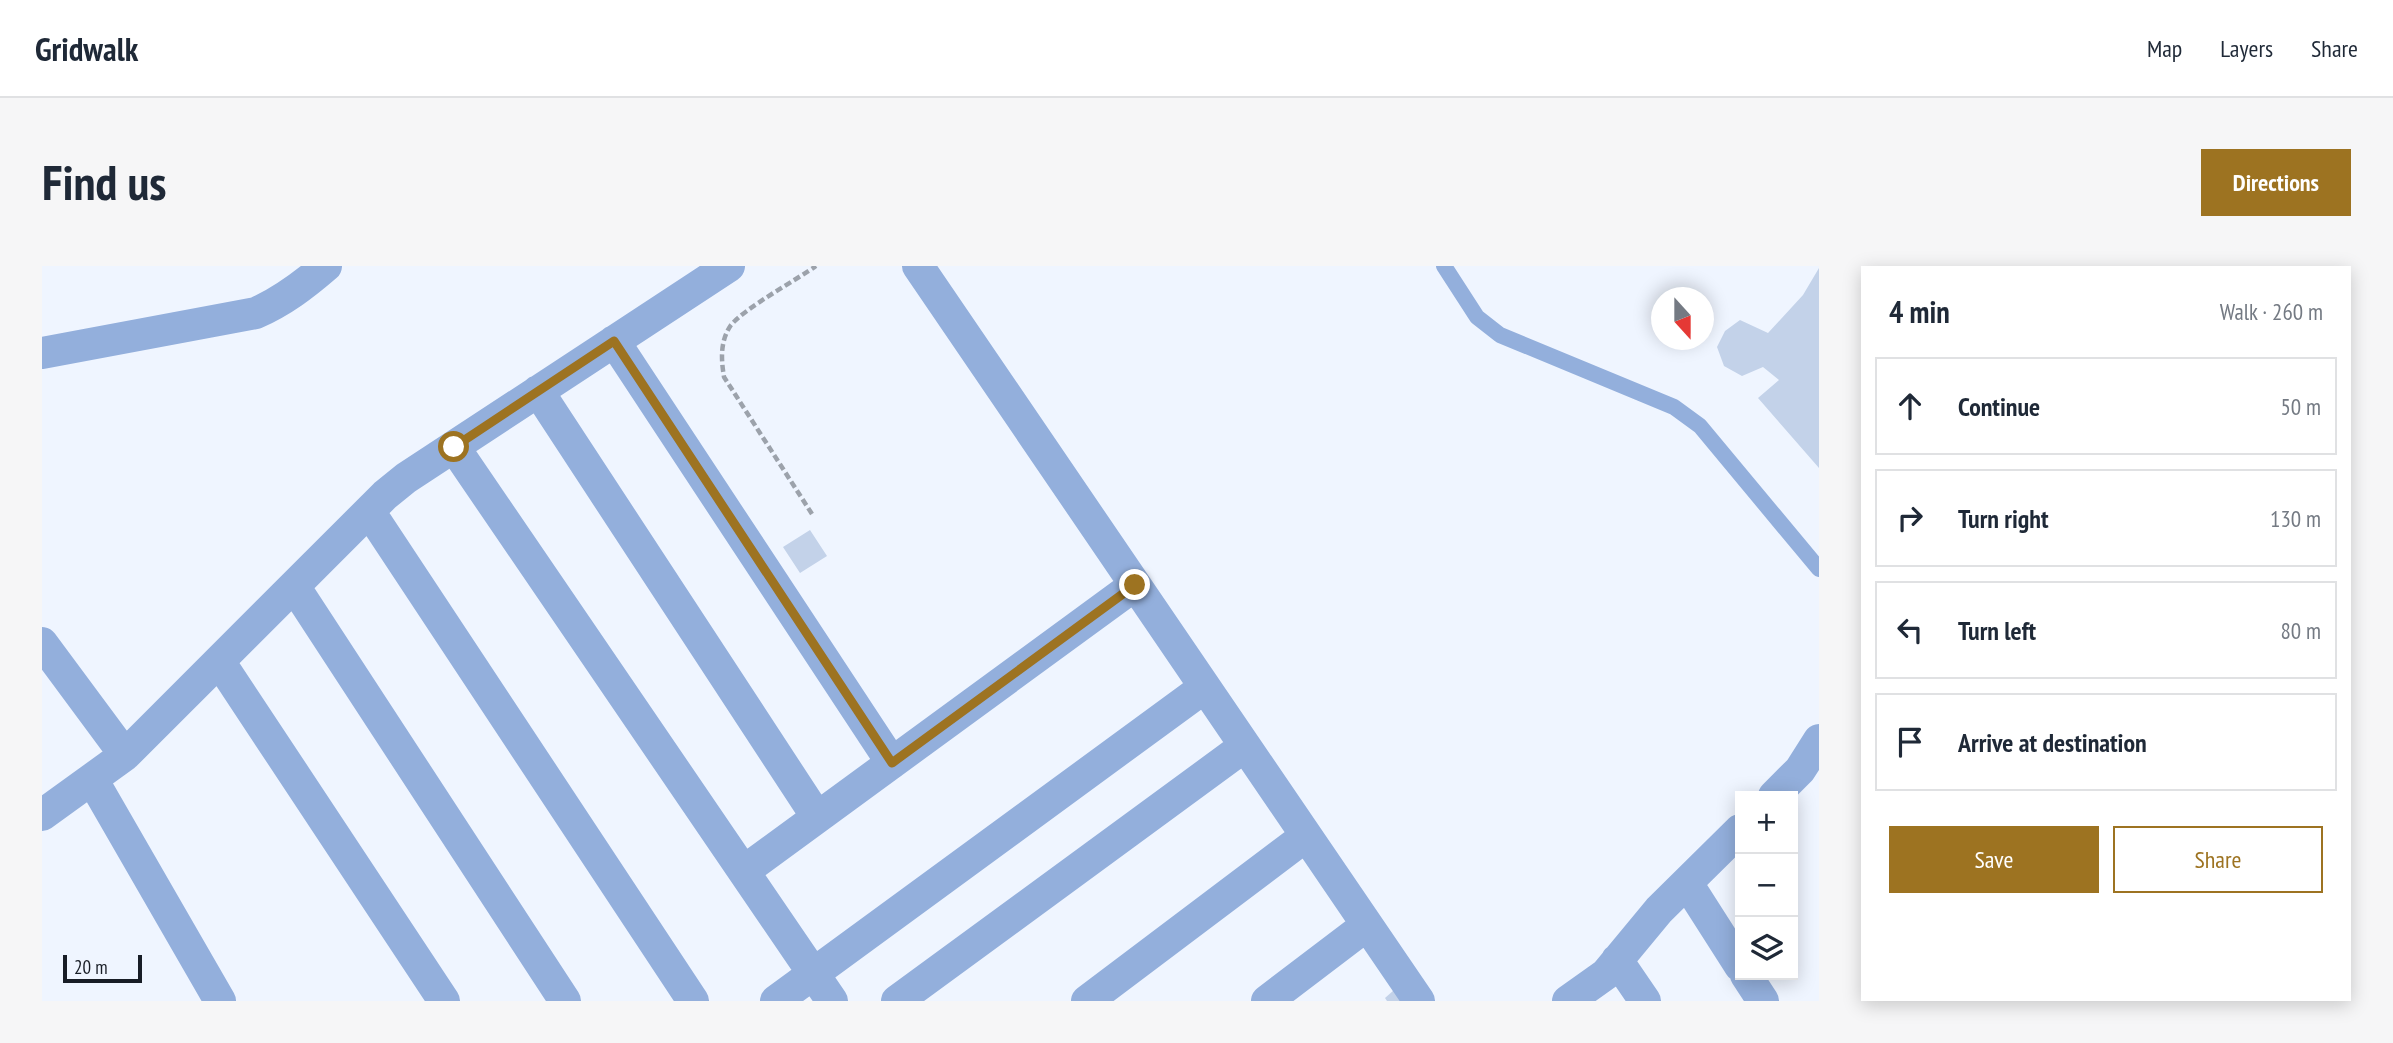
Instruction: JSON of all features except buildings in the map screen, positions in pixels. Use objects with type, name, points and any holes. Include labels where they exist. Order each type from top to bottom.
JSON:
[{"type":"street","points":[[42,353],[256,313],[275,305],[326,266]]},
{"type":"street","points":[[42,815],[125,755],[369,511],[406,478],[729,266]]},
{"type":"street","points":[[918,266],[1419,1001]]},
{"type":"street","points":[[614,341],[892,763]]},
{"type":"street","points":[[538,391],[817,817]]},
{"type":"street","points":[[454,447],[832,1001]]},
{"type":"street","points":[[369,511],[693,1001]]},
{"type":"street","points":[[744,871],[1135,585]]},
{"type":"street","points":[[294,586],[565,1001]]},
{"type":"street","points":[[42,643],[125,755]]},
{"type":"street","points":[[219,661],[444,1001]]},
{"type":"street","points":[[776,1001],[1205,687]]},
{"type":"street","points":[[897,1001],[1245,746]]},
{"type":"street","points":[[1779,791],[1816,754]]},
{"type":"street","points":[[92,779],[220,1001]]},
{"type":"street","points":[[1568,1001],[1606,974],[1659,911],[1735,835]]},
{"type":"street","points":[[1087,1001],[1307,836]]},
{"type":"street","points":[[1687,883],[1735,958]]},
{"type":"street","points":[[1267,1001],[1367,925]]},
{"type":"street","points":[[1617,960],[1645,1001]]},
{"type":"street","points":[[1749,980],[1763,1001]]},
{"type":"lane","points":[[1444,266],[1477,317],[1500,335],[1674,407],[1700,426],[1819,569]]},
{"type":"path","points":[[812,514],[724,377],[720,359],[724,341],[732,325],[744,314],[816,266]]},
{"type":"route","points":[[454,447],[614,341],[892,763],[1135,585]]}]
